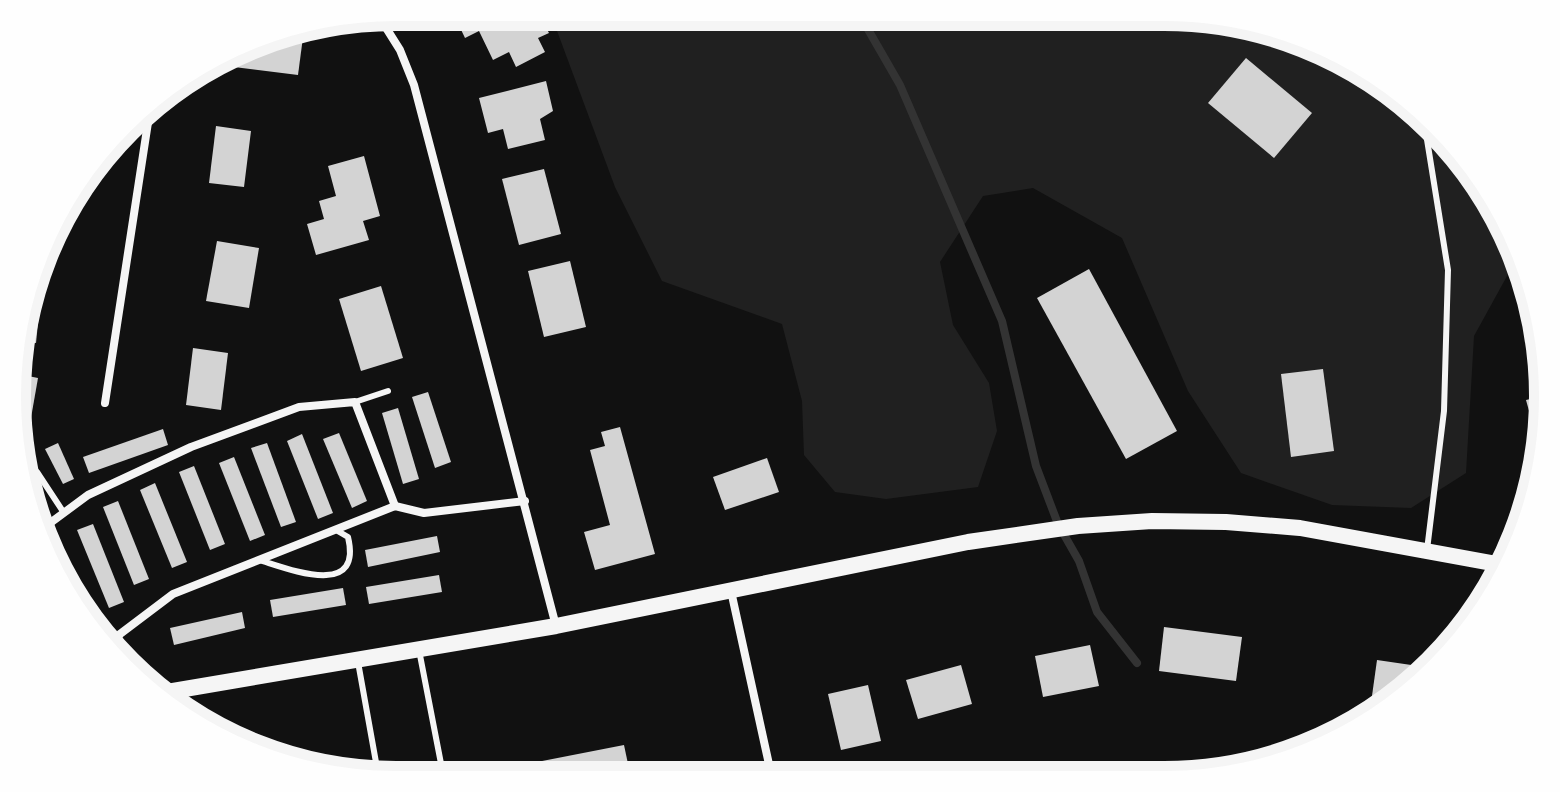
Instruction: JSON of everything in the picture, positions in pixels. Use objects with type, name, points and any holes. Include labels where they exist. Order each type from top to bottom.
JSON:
[{"type":"main road","points":[[172,691],[556,626],[968,542],[1078,526],[1152,521],[1226,522],[1300,528],[1494,564]]},
{"type":"street","points":[[385,26],[400,50],[414,85],[556,626]]},
{"type":"street","points":[[105,403],[148,121]]},
{"type":"street","points":[[49,524],[88,495],[191,447],[299,407],[355,402],[395,506]]},
{"type":"street","points":[[117,639],[173,594],[395,506],[424,513],[525,501]]},
{"type":"street","points":[[731,591],[769,766]]},
{"type":"lane","points":[[1426,134],[1448,270],[1444,411],[1427,553]]},
{"type":"lane","points":[[355,402],[388,391]]},
{"type":"lane","points":[[37,472],[64,513]]},
{"type":"lane","points":[[259,560],[316,576],[341,571],[349,564],[351,550],[348,537],[336,529]]},
{"type":"lane","points":[[419,650],[441,766]]},
{"type":"lane","points":[[357,659],[376,765]]},
{"type":"shaded area","points":[[555,26],[1164,26],[1212,29],[1260,39],[1306,54],[1370,88],[1389,102],[1426,134],[1472,190],[1496,232],[1511,269],[1474,336],[1466,473],[1411,508],[1332,505],[1241,473],[1188,391],[1122,238],[1033,188],[983,196],[940,262],[953,325],[989,383],[997,431],[978,487],[886,499],[835,492],[804,455],[802,401],[782,324],[662,281],[615,187]]},
{"type":"building","points":[[459,26],[545,26],[549,33],[538,38],[545,52],[516,67],[509,52],[493,60],[479,31],[465,38]]},
{"type":"building","points":[[303,38],[298,75],[228,66]]},
{"type":"building","points":[[1246,58],[1312,113],[1274,158],[1208,103]]},
{"type":"building","points":[[546,81],[553,111],[540,119],[545,140],[508,149],[503,129],[488,133],[479,98]]},
{"type":"building","points":[[216,126],[251,131],[244,187],[209,183]]},
{"type":"building","points":[[364,156],[380,216],[363,221],[369,240],[316,255],[307,224],[324,219],[319,201],[336,196],[328,166]]},
{"type":"building","points":[[544,169],[561,234],[519,245],[502,179]]},
{"type":"building","points":[[217,241],[259,248],[249,308],[206,301]]},
{"type":"building","points":[[570,261],[586,327],[544,337],[528,271]]},
{"type":"building","points":[[1089,269],[1177,431],[1126,459],[1037,298]]},
{"type":"building","points":[[381,286],[403,358],[361,371],[339,299]]},
{"type":"building","points":[[41,294],[36,343],[30,342]]},
{"type":"building","points":[[193,348],[228,353],[221,410],[186,405]]},
{"type":"building","points":[[1323,369],[1334,451],[1291,457],[1281,374]]},
{"type":"building","points":[[27,376],[38,378],[28,434]]},
{"type":"building","points":[[428,392],[451,462],[435,468],[412,397]]},
{"type":"building","points":[[1534,398],[1533,424],[1526,400]]},
{"type":"building","points":[[398,408],[419,479],[403,484],[382,413]]},
{"type":"building","points":[[620,427],[655,554],[595,570],[584,532],[610,525],[590,450],[605,446],[601,432]]},
{"type":"building","points":[[163,429],[168,445],[89,473],[83,457]]},
{"type":"building","points":[[339,433],[367,501],[352,508],[323,439]]},
{"type":"building","points":[[302,434],[333,513],[318,519],[287,441]]},
{"type":"building","points":[[58,443],[74,479],[63,484],[45,449]]},
{"type":"building","points":[[267,443],[296,522],[281,527],[251,448]]},
{"type":"building","points":[[234,457],[265,535],[250,541],[219,463]]},
{"type":"building","points":[[767,458],[779,492],[725,510],[713,477]]},
{"type":"building","points":[[194,466],[225,544],[210,550],[179,472]]},
{"type":"building","points":[[155,483],[187,562],[172,568],[140,490]]},
{"type":"building","points":[[118,501],[149,579],[134,585],[103,507]]},
{"type":"building","points":[[93,524],[124,602],[109,608],[77,530]]},
{"type":"building","points":[[437,536],[440,552],[368,567],[365,550]]},
{"type":"building","points":[[439,575],[442,592],[369,604],[366,587]]},
{"type":"building","points":[[343,588],[346,605],[273,617],[270,600]]},
{"type":"building","points":[[242,612],[245,628],[174,645],[170,628]]},
{"type":"building","points":[[1164,627],[1242,637],[1236,681],[1159,671]]},
{"type":"building","points":[[1090,645],[1099,686],[1043,697],[1035,656]]},
{"type":"building","points":[[1377,660],[1417,666],[1389,690],[1371,703]]},
{"type":"building","points":[[961,665],[972,704],[918,719],[906,680]]},
{"type":"building","points":[[868,685],[881,741],[841,750],[828,694]]},
{"type":"building","points":[[624,745],[628,766],[517,766]]},
{"type":"waterway","points":[[866,26],[900,85],[1002,321],[1036,466],[1058,524],[1079,561],[1097,612],[1137,663]]}]
